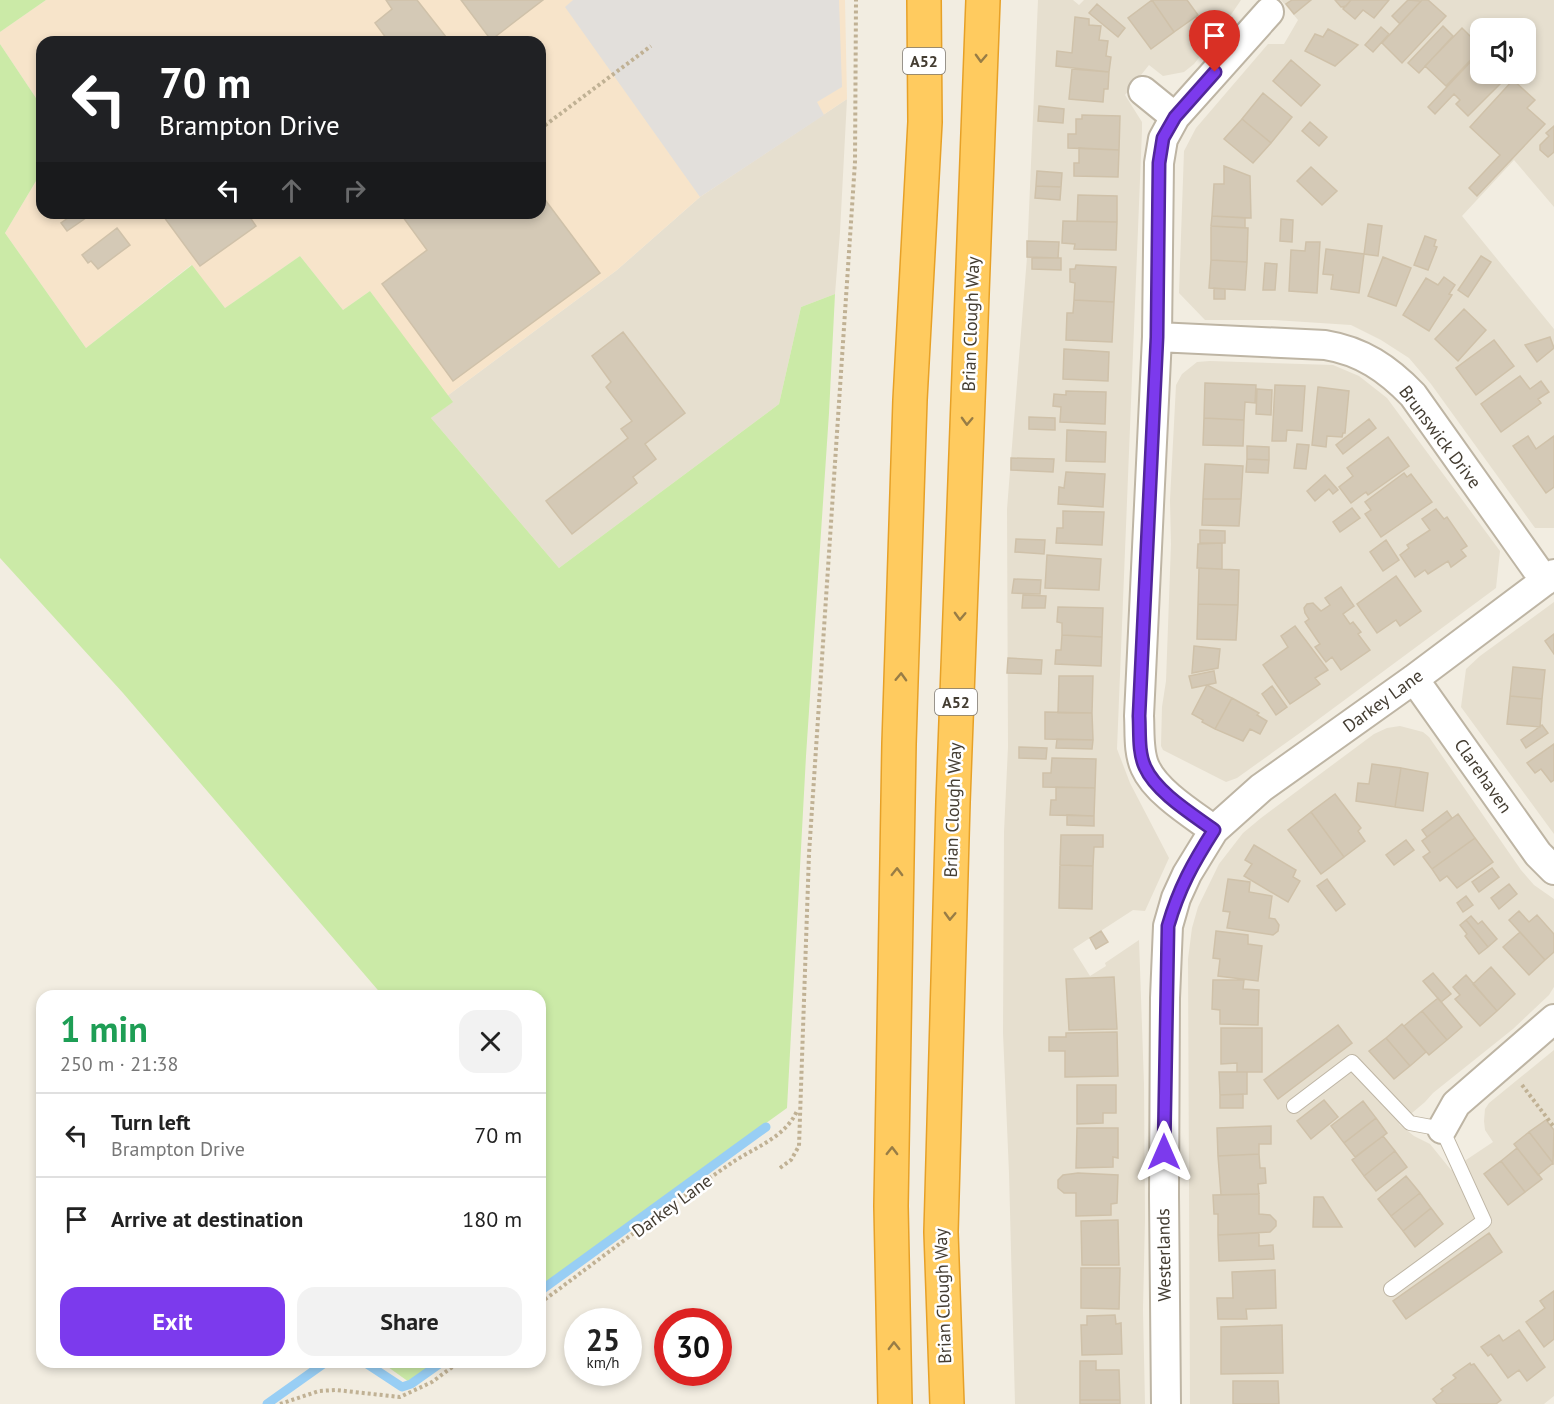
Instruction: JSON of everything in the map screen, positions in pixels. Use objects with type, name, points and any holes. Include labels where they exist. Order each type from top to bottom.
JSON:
[{"type":"highway","name":"A52","points":[[896,1404],[891,1206],[899,744],[910,400],[925,122],[924,0]]},
{"type":"highway","name":"Brian Clough Way","points":[[947,1404],[941,1208],[953,802],[983,0]]},
{"type":"street","points":[[1214,830],[1177,803],[1155,782],[1145,767],[1141,749],[1139,716],[1157,337],[1159,163],[1163,138],[1175,117],[1269,12]]},
{"type":"street","points":[[1143,91],[1175,117]]},
{"type":"street","name":"Brunswick Drive","points":[[1157,337],[1325,345],[1344,348],[1367,358],[1393,375],[1413,395],[1550,577]]},
{"type":"street","name":"Darkey Lane","points":[[1214,830],[1261,788],[1414,679],[1550,577]]},
{"type":"street","name":"Clarehaven","points":[[1414,679],[1538,854],[1554,870]]},
{"type":"street","name":"Westerlands","points":[[1166,1404],[1164,1184],[1165,998],[1168,926],[1176,898],[1187,874],[1214,830]]},
{"type":"street","points":[[1442,1129],[1456,1104],[1554,1019]]},
{"type":"lane","points":[[1294,1106],[1352,1062],[1410,1123],[1442,1129],[1484,1221],[1391,1289]]},
{"type":"path","points":[[780,1168],[791,1160],[799,1146],[809,854],[855,162],[856,0]]},
{"type":"path","points":[[546,125],[651,46]]},
{"type":"path","points":[[1504,1062],[1554,1127]]},
{"type":"path","name":"Darkey Lane","points":[[546,1299],[730,1164],[776,1136],[788,1126],[799,1107]]},
{"type":"path","points":[[280,1404],[299,1396],[328,1390],[400,1397],[432,1382],[451,1368]]},
{"type":"shaded area","points":[[46,0],[845,0],[847,99],[700,197],[617,270],[447,396],[370,291],[343,310],[300,256],[225,308],[191,265],[86,348],[5,233],[36,181],[36,219],[546,219],[546,36],[36,36],[36,98],[0,44],[0,32]]},
{"type":"shaded area","points":[[573,0],[839,0],[842,87],[817,102],[824,115],[700,197],[565,7]]},
{"type":"shaded area","points":[[1038,0],[1073,0],[1079,5],[1084,0],[1241,0],[1194,64],[1184,72],[1163,76],[1149,65],[1125,95],[1142,122],[1142,130],[1117,749],[1130,783],[1169,858],[1145,911],[1133,910],[1073,949],[1090,976],[1139,940],[1144,1084],[1145,1404],[1015,1404],[1003,1033],[1004,832],[1008,747],[1007,509],[1027,257]]},
{"type":"shaded area","points":[[1281,0],[1554,0],[1554,207],[1514,160],[1462,216],[1554,329],[1554,528],[1535,528],[1431,384],[1409,358],[1381,340],[1351,325],[1274,320],[1205,320],[1179,293],[1184,151],[1196,128],[1268,44],[1284,44],[1298,20]]},
{"type":"shaded area","points":[[847,99],[835,294],[801,307],[779,404],[559,568],[431,418],[452,402],[447,396],[617,270],[700,197]]},
{"type":"shaded area","points":[[1197,362],[1333,365],[1359,376],[1387,398],[1500,551],[1496,588],[1304,730],[1237,778],[1226,782],[1163,750],[1161,746],[1162,707],[1166,681],[1171,544],[1170,500],[1176,385],[1182,374]]},
{"type":"shaded area","points":[[1554,602],[1554,834],[1461,707],[1466,669],[1480,656]]},
{"type":"shaded area","points":[[1400,726],[1423,732],[1429,737],[1521,870],[1534,885],[1554,899],[1554,987],[1549,995],[1513,1029],[1433,1093],[1399,1124],[1414,1136],[1430,1144],[1451,1170],[1493,1142],[1485,1130],[1484,1121],[1485,1109],[1489,1103],[1554,1050],[1554,1396],[1544,1404],[1190,1404],[1188,959],[1192,928],[1198,907],[1219,864],[1243,833],[1374,734],[1387,728]]},
{"type":"green space","points":[[0,0],[46,0],[0,32]]},
{"type":"green space","points":[[0,44],[36,98],[36,181],[5,233],[86,348],[192,265],[225,308],[300,256],[343,310],[370,291],[453,402],[431,418],[559,568],[779,404],[801,307],[835,294],[787,1108],[546,1283],[546,990],[378,990],[123,693],[0,558]]},
{"type":"green space","points":[[389,1368],[428,1368],[409,1382]]},
{"type":"building","points":[[386,0],[417,0],[445,36],[385,36],[375,23],[392,9]]},
{"type":"building","points":[[461,0],[543,0],[496,36],[488,36]]},
{"type":"building","points":[[1152,0],[1187,0],[1198,15],[1174,32]]},
{"type":"building","points":[[1152,0],[1174,32],[1151,49],[1128,18]]},
{"type":"building","points":[[1292,0],[1311,0],[1294,14],[1286,4]]},
{"type":"building","points":[[1335,0],[1351,0],[1346,6],[1341,7]]},
{"type":"building","points":[[1351,0],[1389,0],[1374,18],[1363,10],[1355,19],[1343,9]]},
{"type":"building","points":[[1408,0],[1421,1],[1400,24],[1392,16]]},
{"type":"building","points":[[1422,0],[1428,0],[1446,16],[1402,63],[1382,43]]},
{"type":"building","points":[[1097,4],[1125,28],[1118,37],[1089,13]]},
{"type":"building","points":[[1075,17],[1089,19],[1089,25],[1101,26],[1099,40],[1108,41],[1106,56],[1111,57],[1109,72],[1056,66],[1057,51],[1072,53]]},
{"type":"building","points":[[1443,26],[1453,36],[1419,73],[1408,63]]},
{"type":"building","points":[[1381,27],[1389,34],[1373,52],[1365,45]]},
{"type":"building","points":[[1462,28],[1470,36],[1470,61],[1446,86],[1425,66]]},
{"type":"building","points":[[1328,29],[1358,45],[1335,66],[1305,51],[1315,34],[1323,37]]},
{"type":"building","points":[[1291,60],[1320,85],[1301,106],[1273,81]]},
{"type":"building","points":[[1470,62],[1470,84],[1500,84],[1468,116],[1456,104],[1460,100],[1454,94],[1435,114],[1428,107]]},
{"type":"building","points":[[1072,69],[1109,72],[1108,89],[1104,89],[1103,102],[1069,99]]},
{"type":"building","points":[[1509,84],[1517,84],[1535,100],[1527,108],[1545,124],[1477,196],[1469,188],[1500,155],[1470,127]]},
{"type":"building","points":[[1263,93],[1292,117],[1271,143],[1242,119]]},
{"type":"building","points":[[1039,106],[1064,109],[1063,123],[1038,121]]},
{"type":"building","points":[[1082,115],[1120,116],[1119,150],[1068,148],[1068,134],[1076,134],[1076,119],[1082,119]]},
{"type":"building","points":[[1242,119],[1271,143],[1253,163],[1224,139]]},
{"type":"building","points":[[1310,122],[1327,137],[1319,146],[1302,131]]},
{"type":"building","points":[[1554,126],[1554,152],[1548,157],[1540,150],[1540,145],[1549,136],[1546,133]]},
{"type":"building","points":[[1079,148],[1119,150],[1118,177],[1074,176],[1074,163],[1079,163]]},
{"type":"building","points":[[1224,166],[1250,176],[1251,218],[1212,216],[1214,184],[1224,184]]},
{"type":"building","points":[[1311,167],[1337,191],[1322,205],[1297,181]]},
{"type":"building","points":[[1037,171],[1062,173],[1061,187],[1036,186]]},
{"type":"building","points":[[1036,186],[1061,187],[1060,200],[1035,198]]},
{"type":"building","points":[[1078,195],[1117,196],[1117,222],[1077,221]]},
{"type":"building","points":[[546,201],[600,273],[453,381],[382,284],[427,250],[404,219],[546,219]]},
{"type":"building","points":[[1212,216],[1245,218],[1245,228],[1211,226]]},
{"type":"building","points":[[67,219],[84,219],[67,231],[61,223]]},
{"type":"building","points":[[165,219],[251,219],[256,226],[200,266]]},
{"type":"building","points":[[1281,219],[1293,220],[1292,242],[1280,241]]},
{"type":"building","points":[[1063,221],[1117,222],[1116,250],[1074,249],[1075,244],[1062,243]]},
{"type":"building","points":[[1368,224],[1382,226],[1378,256],[1364,254]]},
{"type":"building","points":[[1211,226],[1248,228],[1247,262],[1211,260]]},
{"type":"building","points":[[117,228],[130,245],[98,269],[91,261],[88,263],[82,255]]},
{"type":"building","points":[[1425,236],[1436,240],[1434,246],[1437,247],[1428,270],[1414,265]]},
{"type":"building","points":[[1027,241],[1059,242],[1058,258],[1027,257]]},
{"type":"building","points":[[1306,242],[1320,242],[1317,293],[1289,291],[1291,250],[1305,251]]},
{"type":"building","points":[[1326,249],[1364,254],[1359,293],[1331,289],[1333,275],[1323,274]]},
{"type":"building","points":[[1481,256],[1491,262],[1468,297],[1458,290]]},
{"type":"building","points":[[1383,257],[1411,268],[1396,306],[1368,296]]},
{"type":"building","points":[[1032,258],[1061,258],[1061,270],[1032,269]]},
{"type":"building","points":[[1211,260],[1247,262],[1245,290],[1209,288]]},
{"type":"building","points":[[1265,263],[1277,264],[1275,290],[1263,290]]},
{"type":"building","points":[[1076,265],[1116,267],[1114,302],[1074,300],[1075,283],[1070,282],[1070,269],[1075,269]]},
{"type":"building","points":[[1444,277],[1455,285],[1449,294],[1452,295],[1429,331],[1403,315],[1426,278],[1438,285]]},
{"type":"building","points":[[1214,288],[1225,289],[1225,299],[1214,299]]},
{"type":"building","points":[[1074,300],[1114,302],[1112,342],[1066,340],[1067,313],[1073,313]]},
{"type":"building","points":[[1464,309],[1486,330],[1458,361],[1435,339]]},
{"type":"building","points":[[623,332],[685,413],[645,444],[656,459],[633,477],[637,483],[572,534],[546,501],[628,438],[621,429],[632,421],[606,387],[611,382],[592,356]]},
{"type":"building","points":[[1550,337],[1554,348],[1537,362],[1525,345]]},
{"type":"building","points":[[1494,340],[1514,366],[1476,395],[1456,368]]},
{"type":"building","points":[[1064,349],[1109,352],[1108,381],[1063,379]]},
{"type":"building","points":[[1520,376],[1530,389],[1541,381],[1549,392],[1538,399],[1541,403],[1501,432],[1481,404]]},
{"type":"building","points":[[1205,383],[1256,385],[1255,403],[1245,402],[1244,420],[1204,418]]},
{"type":"building","points":[[1275,385],[1305,386],[1302,431],[1287,430],[1286,441],[1272,441]]},
{"type":"building","points":[[1318,387],[1349,391],[1345,433],[1342,437],[1327,436],[1326,447],[1312,445]]},
{"type":"building","points":[[1257,389],[1272,390],[1271,415],[1256,414]]},
{"type":"building","points":[[1066,391],[1106,392],[1105,424],[1060,422],[1061,407],[1053,406],[1054,394],[1066,395]]},
{"type":"building","points":[[1029,417],[1055,418],[1055,430],[1029,429]]},
{"type":"building","points":[[1204,418],[1244,420],[1243,446],[1203,445]]},
{"type":"building","points":[[1369,419],[1376,428],[1343,454],[1336,445]]},
{"type":"building","points":[[1067,430],[1106,432],[1105,462],[1066,461]]},
{"type":"building","points":[[1528,436],[1536,449],[1554,436],[1554,487],[1546,493],[1513,446]]},
{"type":"building","points":[[1388,437],[1409,466],[1368,495],[1366,492],[1351,503],[1339,487],[1353,476],[1347,468]]},
{"type":"building","points":[[1297,444],[1309,445],[1306,469],[1294,468]]},
{"type":"building","points":[[1247,446],[1269,447],[1269,460],[1247,459]]},
{"type":"building","points":[[1011,458],[1054,459],[1053,472],[1011,470]]},
{"type":"building","points":[[1247,459],[1269,460],[1268,473],[1246,472]]},
{"type":"building","points":[[1205,464],[1243,466],[1241,499],[1203,499]]},
{"type":"building","points":[[1066,472],[1105,474],[1103,507],[1058,504],[1059,487],[1064,488]]},
{"type":"building","points":[[1404,473],[1407,477],[1411,474],[1432,502],[1381,537],[1365,514],[1371,510],[1365,502]]},
{"type":"building","points":[[1325,475],[1338,490],[1333,494],[1329,489],[1315,501],[1307,491]]},
{"type":"building","points":[[1203,499],[1241,499],[1239,526],[1202,525]]},
{"type":"building","points":[[1352,508],[1360,518],[1340,532],[1333,522]]},
{"type":"building","points":[[1436,509],[1444,519],[1447,517],[1467,546],[1461,550],[1466,556],[1451,567],[1448,561],[1428,574],[1425,570],[1415,577],[1400,555],[1409,548],[1407,545],[1430,530],[1422,519]]},
{"type":"building","points":[[1063,511],[1104,512],[1102,545],[1056,543],[1057,528],[1063,528]]},
{"type":"building","points":[[1200,530],[1225,531],[1225,543],[1200,543]]},
{"type":"building","points":[[1016,539],[1045,540],[1044,554],[1015,552]]},
{"type":"building","points":[[1386,540],[1399,560],[1383,571],[1370,552]]},
{"type":"building","points":[[1222,543],[1222,569],[1197,568],[1198,544]]},
{"type":"building","points":[[1047,555],[1101,559],[1099,590],[1045,588]]},
{"type":"building","points":[[1199,568],[1239,570],[1238,605],[1198,604]]},
{"type":"building","points":[[1396,576],[1421,611],[1400,626],[1396,620],[1377,633],[1357,604]]},
{"type":"building","points":[[1014,579],[1041,580],[1040,594],[1012,593]]},
{"type":"building","points":[[1341,587],[1354,606],[1343,614],[1350,624],[1353,622],[1361,632],[1358,634],[1370,650],[1341,670],[1332,657],[1326,662],[1315,647],[1320,644],[1305,622],[1309,619],[1304,608],[1307,604],[1313,603],[1321,611],[1330,605],[1325,598]]},
{"type":"building","points":[[1023,595],[1046,596],[1045,608],[1022,608]]},
{"type":"building","points":[[1198,604],[1238,605],[1236,640],[1197,639]]},
{"type":"building","points":[[1058,607],[1103,608],[1102,637],[1062,635],[1062,623],[1057,622]]},
{"type":"building","points":[[1295,626],[1328,670],[1315,678],[1320,684],[1290,704],[1263,665],[1288,647],[1281,636]]},
{"type":"building","points":[[1554,634],[1554,654],[1545,641]]},
{"type":"building","points":[[1062,635],[1102,637],[1101,666],[1055,664],[1056,650],[1061,650]]},
{"type":"building","points":[[1194,646],[1220,649],[1218,668],[1192,673]]},
{"type":"building","points":[[1008,658],[1042,660],[1041,674],[1007,673]]},
{"type":"building","points":[[1513,667],[1545,670],[1542,699],[1510,696]]},
{"type":"building","points":[[1214,671],[1216,683],[1192,688],[1189,676]]},
{"type":"building","points":[[1059,676],[1093,676],[1092,713],[1058,713]]},
{"type":"building","points":[[1207,685],[1232,698],[1215,729],[1192,714]]},
{"type":"building","points":[[1272,686],[1287,707],[1276,715],[1262,694]]},
{"type":"building","points":[[1510,696],[1542,699],[1540,727],[1507,724]]},
{"type":"building","points":[[1232,698],[1259,713],[1257,715],[1267,721],[1260,734],[1250,729],[1243,741],[1215,729]]},
{"type":"building","points":[[1045,712],[1092,713],[1093,740],[1045,739]]},
{"type":"building","points":[[1542,725],[1548,733],[1526,748],[1521,740]]},
{"type":"building","points":[[1057,739],[1093,740],[1092,749],[1056,748]]},
{"type":"building","points":[[1554,744],[1554,780],[1551,782],[1541,769],[1535,773],[1527,763]]},
{"type":"building","points":[[1019,747],[1047,748],[1046,759],[1019,758]]},
{"type":"building","points":[[1052,758],[1096,759],[1095,788],[1043,787],[1043,773],[1051,773]]},
{"type":"building","points":[[1372,764],[1401,768],[1395,807],[1356,801],[1358,783],[1369,784]]},
{"type":"building","points":[[1401,768],[1428,773],[1423,811],[1395,807]]},
{"type":"building","points":[[1056,787],[1095,788],[1094,816],[1050,815],[1051,800],[1056,800]]},
{"type":"building","points":[[1335,794],[1361,828],[1358,831],[1365,841],[1344,857],[1311,812]]},
{"type":"building","points":[[1447,811],[1452,818],[1427,837],[1422,830]]},
{"type":"building","points":[[1311,812],[1344,857],[1321,874],[1288,830]]},
{"type":"building","points":[[1458,814],[1475,838],[1432,869],[1423,857],[1430,852],[1422,841]]},
{"type":"building","points":[[1067,815],[1094,816],[1094,826],[1067,825]]},
{"type":"building","points":[[1061,835],[1103,835],[1103,847],[1094,847],[1093,866],[1060,865]]},
{"type":"building","points":[[1475,838],[1493,862],[1457,888],[1447,876],[1440,881],[1432,869]]},
{"type":"building","points":[[1406,840],[1414,850],[1394,865],[1386,855]]},
{"type":"building","points":[[1254,845],[1296,870],[1293,877],[1300,881],[1288,902],[1244,876],[1252,864],[1245,860]]},
{"type":"building","points":[[1060,865],[1093,866],[1092,909],[1059,908]]},
{"type":"building","points":[[1492,868],[1499,877],[1479,892],[1472,882]]},
{"type":"building","points":[[1228,879],[1250,882],[1249,892],[1272,896],[1269,918],[1275,919],[1279,925],[1278,931],[1273,935],[1227,928],[1230,912],[1223,911]]},
{"type":"building","points":[[1327,879],[1345,904],[1336,911],[1317,886]]},
{"type":"building","points":[[1509,884],[1517,894],[1499,909],[1491,898]]},
{"type":"building","points":[[1466,896],[1473,905],[1463,912],[1457,903]]},
{"type":"building","points":[[1519,911],[1529,922],[1537,915],[1554,934],[1554,952],[1545,960],[1509,920]]},
{"type":"building","points":[[1471,916],[1478,924],[1482,921],[1497,939],[1488,947],[1466,920]]},
{"type":"building","points":[[1466,920],[1488,947],[1479,954],[1465,936],[1467,934],[1460,925]]},
{"type":"building","points":[[1101,931],[1108,942],[1096,949],[1090,938]]},
{"type":"building","points":[[1216,931],[1248,935],[1248,944],[1262,946],[1258,981],[1218,976],[1220,959],[1213,958]]},
{"type":"building","points":[[1520,932],[1545,960],[1529,975],[1503,947]]},
{"type":"building","points":[[1491,967],[1515,994],[1497,1011],[1473,984]]},
{"type":"building","points":[[1433,973],[1451,994],[1441,1002],[1423,981]]},
{"type":"building","points":[[1466,975],[1497,1011],[1480,1026],[1455,999],[1460,995],[1453,987]]},
{"type":"building","points":[[1114,977],[1117,1029],[1069,1030],[1066,979]]},
{"type":"building","points":[[1213,980],[1244,980],[1243,989],[1259,990],[1258,1025],[1220,1024],[1220,1010],[1212,1009]]},
{"type":"building","points":[[1438,998],[1462,1027],[1447,1040],[1422,1011]]},
{"type":"building","points":[[1422,1011],[1447,1040],[1429,1055],[1404,1026]]},
{"type":"building","points":[[1402,1024],[1426,1052],[1410,1066],[1386,1038]]},
{"type":"building","points":[[1338,1025],[1352,1043],[1278,1099],[1264,1080]]},
{"type":"building","points":[[1221,1028],[1262,1028],[1262,1072],[1237,1072],[1237,1063],[1221,1064]]},
{"type":"building","points":[[1117,1032],[1118,1076],[1065,1077],[1065,1051],[1049,1051],[1049,1037],[1066,1037],[1066,1033]]},
{"type":"building","points":[[1386,1038],[1410,1066],[1394,1079],[1369,1051]]},
{"type":"building","points":[[1219,1072],[1247,1072],[1247,1094],[1220,1095]]},
{"type":"building","points":[[1077,1085],[1116,1085],[1116,1113],[1103,1113],[1103,1123],[1077,1124]]},
{"type":"building","points":[[1243,1094],[1243,1108],[1220,1108],[1220,1095]]},
{"type":"building","points":[[1324,1100],[1338,1117],[1311,1139],[1297,1121]]},
{"type":"building","points":[[1363,1101],[1376,1118],[1344,1143],[1331,1126]]},
{"type":"building","points":[[1376,1118],[1387,1133],[1355,1157],[1344,1143]]},
{"type":"building","points":[[1546,1120],[1554,1130],[1553,1163],[1529,1132]]},
{"type":"building","points":[[1271,1126],[1271,1144],[1259,1144],[1259,1154],[1218,1156],[1217,1128]]},
{"type":"building","points":[[1077,1128],[1118,1128],[1118,1158],[1113,1157],[1113,1167],[1076,1168]]},
{"type":"building","points":[[1529,1132],[1553,1163],[1538,1175],[1514,1144]]},
{"type":"building","points":[[1383,1136],[1395,1151],[1364,1176],[1352,1160]]},
{"type":"building","points":[[1517,1148],[1542,1179],[1525,1192],[1501,1161]]},
{"type":"building","points":[[1395,1151],[1407,1167],[1376,1191],[1364,1176]]},
{"type":"building","points":[[1259,1154],[1260,1168],[1265,1168],[1266,1183],[1258,1184],[1259,1194],[1221,1195],[1218,1156]]},
{"type":"building","points":[[1501,1161],[1525,1192],[1508,1205],[1484,1174]]},
{"type":"building","points":[[1078,1173],[1118,1175],[1117,1203],[1111,1204],[1111,1215],[1076,1216],[1076,1193],[1064,1193],[1058,1188],[1058,1180],[1063,1175]]},
{"type":"building","points":[[1406,1176],[1420,1193],[1391,1216],[1378,1199]]},
{"type":"building","points":[[1420,1193],[1431,1208],[1403,1231],[1391,1216]]},
{"type":"building","points":[[1259,1194],[1259,1214],[1270,1215],[1276,1221],[1276,1226],[1270,1232],[1218,1235],[1218,1214],[1214,1214],[1213,1195]]},
{"type":"building","points":[[1314,1197],[1323,1197],[1342,1227],[1313,1227]]},
{"type":"building","points":[[1431,1208],[1443,1224],[1415,1247],[1403,1231]]},
{"type":"building","points":[[1118,1220],[1119,1265],[1082,1265],[1081,1221]]},
{"type":"building","points":[[1259,1233],[1259,1246],[1273,1245],[1274,1259],[1219,1261],[1218,1235]]},
{"type":"building","points":[[1489,1233],[1502,1252],[1406,1319],[1393,1301]]},
{"type":"building","points":[[1081,1268],[1120,1268],[1119,1309],[1081,1308]]},
{"type":"building","points":[[1275,1270],[1276,1308],[1246,1309],[1247,1319],[1218,1319],[1217,1298],[1233,1298],[1232,1272]]},
{"type":"building","points":[[1554,1291],[1554,1339],[1544,1347],[1526,1322],[1545,1308],[1540,1301]]},
{"type":"building","points":[[1115,1315],[1116,1324],[1121,1323],[1122,1354],[1082,1355],[1081,1325],[1087,1325],[1087,1316]]},
{"type":"building","points":[[1282,1325],[1283,1373],[1221,1374],[1221,1327]]},
{"type":"building","points":[[1519,1330],[1545,1367],[1527,1381],[1519,1370],[1508,1378],[1491,1354],[1488,1356],[1481,1347],[1499,1335],[1503,1341]]},
{"type":"building","points":[[1080,1361],[1096,1361],[1096,1370],[1119,1370],[1120,1400],[1080,1400]]},
{"type":"building","points":[[1470,1363],[1474,1364],[1501,1400],[1496,1404],[1437,1404],[1433,1399],[1443,1391],[1441,1389],[1456,1378],[1453,1375]]},
{"type":"building","points":[[1233,1381],[1278,1381],[1279,1404],[1233,1404]]},
{"type":"building","points":[[1080,1400],[1120,1400],[1120,1404],[1080,1404]]},
{"type":"waterway","points":[[546,1287],[766,1127]]},
{"type":"waterway","points":[[267,1404],[318,1368]]},
{"type":"waterway","points":[[373,1368],[402,1387],[411,1384],[434,1368]]},
{"type":"route","points":[[1164,1152],[1168,926],[1176,898],[1187,874],[1214,830],[1177,803],[1155,782],[1145,767],[1141,749],[1139,716],[1157,337],[1159,163],[1163,138],[1175,117],[1215,72]]}]
